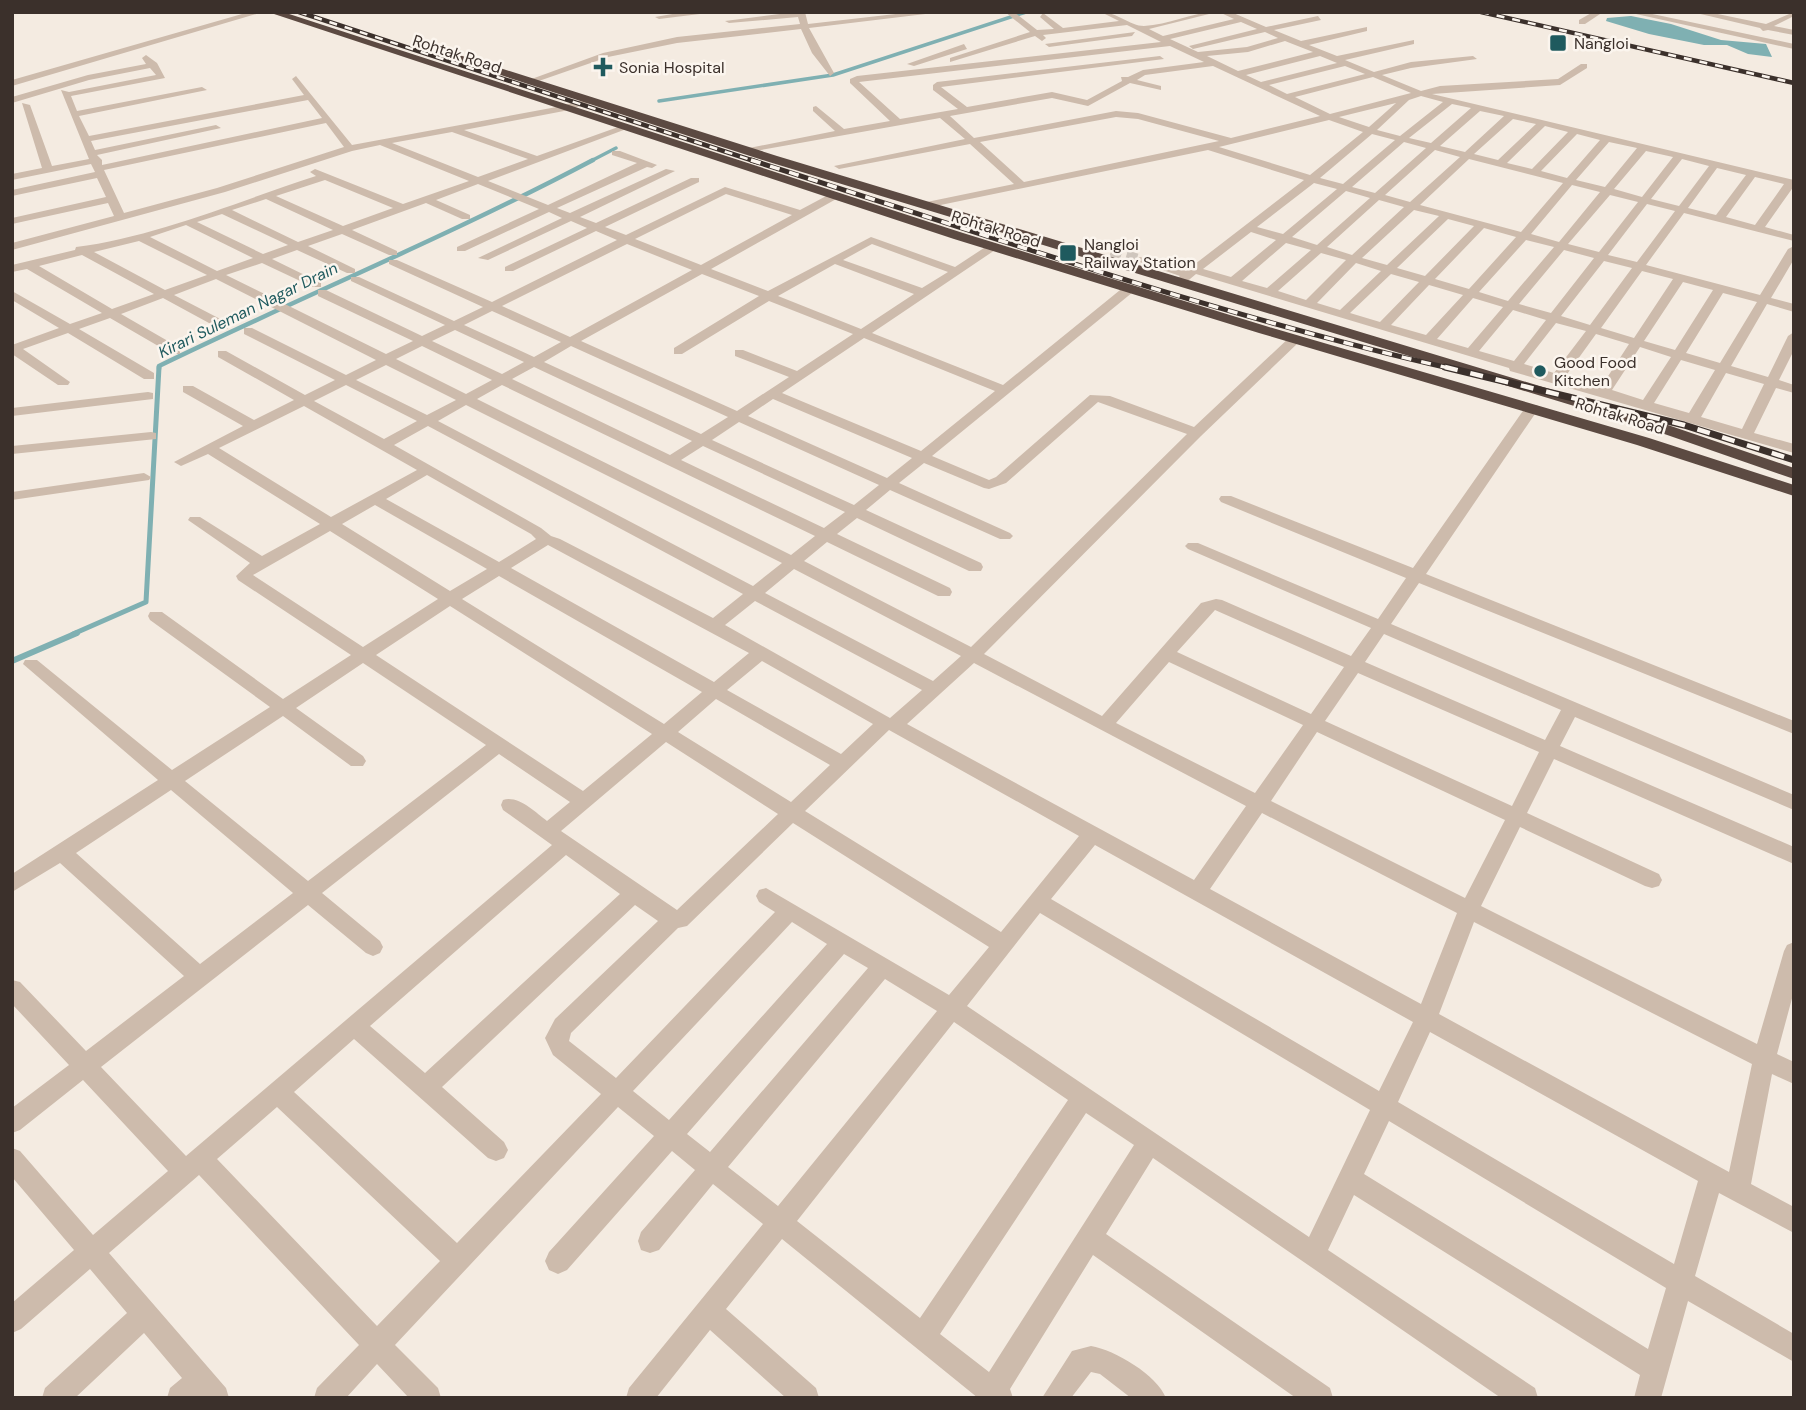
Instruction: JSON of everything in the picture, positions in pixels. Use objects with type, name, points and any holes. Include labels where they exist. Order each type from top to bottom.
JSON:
[{"type":"highway","name":"Rohtak Road","points":[[273,12],[834,196],[1129,289],[1696,457],[1794,491]]},
{"type":"highway","name":"Rohtak Road","points":[[317,12],[744,150],[926,205],[1187,276],[1656,426],[1794,474]]},
{"type":"highway","points":[[886,212],[906,199]]},
{"type":"street","points":[[12,83],[259,12]]},
{"type":"street","points":[[659,18],[712,12]]},
{"type":"street","points":[[723,12],[738,33]]},
{"type":"street","points":[[530,81],[606,55],[677,40],[938,12]]},
{"type":"street","points":[[1049,44],[1144,31],[1213,12]]},
{"type":"street","points":[[1223,12],[1372,74],[1412,94],[1792,182],[1758,229]]},
{"type":"street","points":[[1582,22],[1599,12]]},
{"type":"street","points":[[1631,12],[1794,47]]},
{"type":"street","points":[[1696,12],[1794,33]]},
{"type":"street","points":[[729,21],[802,13],[804,27],[830,73]]},
{"type":"street","points":[[1009,13],[1019,18],[1061,55]]},
{"type":"street","points":[[1107,13],[1327,116],[1370,131],[1794,238]]},
{"type":"street","points":[[1749,37],[1794,13]]},
{"type":"street","points":[[1043,15],[1062,30]]},
{"type":"street","points":[[1770,17],[1794,22]]},
{"type":"street","points":[[920,71],[1036,33],[1137,18]]},
{"type":"street","points":[[1284,18],[1297,23]]},
{"type":"street","points":[[1182,49],[1318,18]]},
{"type":"street","points":[[1086,19],[1093,26]]},
{"type":"street","points":[[1161,39],[1241,20]]},
{"type":"street","points":[[876,76],[1028,26]]},
{"type":"street","points":[[1187,78],[1220,66],[1364,29]]},
{"type":"street","points":[[966,111],[936,88],[937,85],[1248,49],[1286,38]]},
{"type":"street","points":[[1261,85],[1411,41]]},
{"type":"street","points":[[898,123],[853,84],[860,78],[1171,43]]},
{"type":"street","points":[[121,219],[66,94],[162,76],[136,48]]},
{"type":"street","points":[[1238,74],[1320,53]]},
{"type":"street","points":[[1286,97],[1411,65],[1473,59]]},
{"type":"street","points":[[12,100],[94,77],[154,65]]},
{"type":"street","points":[[1116,101],[1129,81],[1143,73],[1220,66]]},
{"type":"street","points":[[926,205],[1208,146],[1412,94],[1464,86],[1560,82],[1584,66]]},
{"type":"street","points":[[1084,68],[1107,74]]},
{"type":"street","points":[[1143,73],[1174,81]]},
{"type":"street","points":[[1024,75],[1049,82]]},
{"type":"street","points":[[1118,77],[1158,88]]},
{"type":"street","points":[[1000,78],[1010,85]]},
{"type":"street","points":[[296,79],[350,148]]},
{"type":"street","points":[[1062,86],[1116,101]]},
{"type":"street","points":[[75,114],[202,90]]},
{"type":"street","points":[[1020,93],[1030,100]]},
{"type":"street","points":[[1187,276],[1312,178],[1412,94]]},
{"type":"street","points":[[744,150],[1055,95],[1088,103],[1116,101]]},
{"type":"street","points":[[87,139],[309,97]]},
{"type":"street","points":[[12,247],[121,219],[350,148],[565,108],[590,100]]},
{"type":"street","points":[[1233,282],[1402,139],[1450,102]]},
{"type":"street","points":[[25,105],[48,170]]},
{"type":"street","points":[[1269,293],[1478,108]]},
{"type":"street","points":[[816,109],[843,133]]},
{"type":"street","points":[[839,166],[1128,114],[1229,141]]},
{"type":"street","points":[[943,115],[1022,185]]},
{"type":"street","points":[[1308,305],[1354,259],[1510,116]]},
{"type":"street","points":[[12,177],[98,164],[328,120]]},
{"type":"street","points":[[1500,164],[1542,124]]},
{"type":"street","points":[[12,194],[216,128]]},
{"type":"street","points":[[450,128],[536,159]]},
{"type":"street","points":[[13,349],[624,128]]},
{"type":"street","points":[[1534,172],[1574,131]]},
{"type":"street","points":[[1428,341],[1524,236],[1606,139]]},
{"type":"street","points":[[381,142],[1005,390]]},
{"type":"street","points":[[1208,146],[1345,188],[1794,308]]},
{"type":"street","points":[[1470,354],[1644,147]]},
{"type":"street","points":[[616,153],[801,214]]},
{"type":"street","points":[[1515,368],[1679,156]]},
{"type":"street","points":[[538,282],[461,249],[646,163]]},
{"type":"street","points":[[1556,380],[1638,266],[1684,210],[1715,164]]},
{"type":"street","points":[[299,165],[403,208]]},
{"type":"street","points":[[484,258],[670,171]]},
{"type":"street","points":[[1719,219],[1752,173]]},
{"type":"street","points":[[12,269],[140,237],[326,176]]},
{"type":"street","points":[[509,269],[695,180]]},
{"type":"street","points":[[181,462],[725,190]]},
{"type":"street","points":[[12,211],[110,195]]},
{"type":"street","points":[[12,221],[110,195]]},
{"type":"street","points":[[268,196],[491,305],[1005,536]]},
{"type":"street","points":[[384,445],[834,196]]},
{"type":"street","points":[[426,199],[466,217]]},
{"type":"street","points":[[225,211],[300,245],[353,275],[454,324],[975,567]]},
{"type":"street","points":[[1341,315],[1446,215]]},
{"type":"street","points":[[188,222],[423,341],[944,592]]},
{"type":"street","points":[[1382,327],[1482,224]]},
{"type":"street","points":[[1249,228],[1794,389]]},
{"type":"street","points":[[56,236],[224,326]]},
{"type":"street","points":[[140,237],[879,605],[1104,725],[1794,1074]]},
{"type":"street","points":[[678,351],[770,295],[871,240],[957,271]]},
{"type":"street","points":[[672,460],[994,246]]},
{"type":"street","points":[[1692,420],[1794,248]]},
{"type":"street","points":[[834,260],[924,293]]},
{"type":"street","points":[[1140,260],[1187,276],[1233,282],[1794,449]]},
{"type":"street","points":[[29,265],[176,351]]},
{"type":"street","points":[[1603,394],[1680,277]]},
{"type":"street","points":[[1646,406],[1720,288]]},
{"type":"street","points":[[714,626],[1129,289]]},
{"type":"street","points":[[12,295],[149,376]]},
{"type":"street","points":[[248,331],[428,421],[934,690]]},
{"type":"street","points":[[1746,436],[1769,382],[1794,336]]},
{"type":"street","points":[[510,805],[673,919],[680,920],[687,916],[844,764],[972,656],[1196,433],[1295,339]]},
{"type":"street","points":[[13,349],[63,382]]},
{"type":"street","points":[[739,352],[799,376]]},
{"type":"street","points":[[222,354],[428,468],[537,531],[546,540],[555,542],[714,626],[1794,1221]]},
{"type":"street","points":[[188,389],[254,426]]},
{"type":"street","points":[[773,394],[981,484],[996,484],[1091,400],[1100,397],[1196,433]]},
{"type":"street","points":[[12,412],[148,396]]},
{"type":"street","points":[[1197,892],[1532,408]]},
{"type":"street","points":[[12,450],[151,436]]},
{"type":"street","points":[[209,447],[1004,945]]},
{"type":"street","points":[[428,468],[261,563],[244,576],[582,800]]},
{"type":"street","points":[[12,496],[144,477]]},
{"type":"street","points":[[376,499],[844,764]]},
{"type":"street","points":[[1226,499],[1794,728]]},
{"type":"street","points":[[195,520],[261,563]]},
{"type":"street","points":[[12,884],[451,598],[546,540]]},
{"type":"street","points":[[1193,546],[1794,803]]},
{"type":"street","points":[[1104,725],[1207,607],[1216,604],[1794,856]]},
{"type":"street","points":[[156,616],[357,761]]},
{"type":"street","points":[[12,1320],[355,1026],[557,838],[582,800],[761,652]]},
{"type":"street","points":[[1166,654],[1515,819],[1652,880]]},
{"type":"street","points":[[31,664],[373,947]]},
{"type":"street","points":[[1313,1255],[1426,1018],[1469,910],[1571,707]]},
{"type":"street","points":[[12,1122],[499,745]]},
{"type":"street","points":[[639,1398],[1092,834]]},
{"type":"street","points":[[62,852],[199,978]]},
{"type":"street","points":[[425,1088],[635,892]]},
{"type":"street","points":[[766,896],[953,1009],[1525,1398]]},
{"type":"street","points":[[1039,902],[1794,1349]]},
{"type":"street","points":[[327,1398],[790,910]]},
{"type":"street","points":[[673,919],[562,1027],[556,1038],[561,1048],[782,1221],[996,1395],[1149,1143]]},
{"type":"street","points":[[558,1261],[842,942]]},
{"type":"street","points":[[1738,1189],[1764,1060],[1792,966]]},
{"type":"street","points":[[650,1241],[882,967]]},
{"type":"street","points":[[12,989],[85,1066],[193,1165],[378,1344],[428,1398]]},
{"type":"street","points":[[355,1026],[496,1150]]},
{"type":"street","points":[[278,1092],[457,1260]]},
{"type":"street","points":[[923,1336],[1083,1098]]},
{"type":"street","points":[[12,1159],[208,1388],[180,1398]]},
{"type":"street","points":[[1647,1398],[1712,1175]]},
{"type":"street","points":[[1350,1179],[1655,1369]]},
{"type":"street","points":[[1090,1238],[1320,1398]]},
{"type":"street","points":[[709,1311],[806,1398]]},
{"type":"street","points":[[55,1398],[145,1314]]},
{"type":"street","points":[[1055,1398],[1081,1360],[1091,1357],[1102,1360],[1153,1398]]},
{"type":"water","points":[[1631,16],[1671,24],[1721,40],[1766,44],[1772,57],[1748,54],[1727,45],[1704,45],[1649,34],[1606,21],[1607,18]]},
{"type":"waterway","name":"Kirari Suleman Nagar Drain","points":[[659,101],[833,75],[1026,12]]},
{"type":"waterway","name":"Kirari Suleman Nagar Drain","points":[[589,162],[616,148]]},
{"type":"waterway","name":"Kirari Suleman Nagar Drain","points":[[159,367],[486,214],[593,160]]},
{"type":"waterway","name":"Kirari Suleman Nagar Drain","points":[[73,634],[146,602],[159,367]]},
{"type":"waterway","name":"Kirari Suleman Nagar Drain","points":[[12,661],[77,633]]},
{"type":"tunnel","points":[[1111,251],[1140,260]]},
{"type":"railway","points":[[299,12],[757,162]]},
{"type":"railway","points":[[1481,12],[1794,83]]},
{"type":"railway","points":[[751,160],[1188,299],[1364,348],[1453,369]]},
{"type":"railway","points":[[1445,367],[1684,425],[1794,460]]},
{"type":"place","name":"Nangloi","points":[[1558,43]]},
{"type":"place","name":"Sonia Hospital","points":[[603,67]]},
{"type":"place","name":"Nangloi Railway Station","points":[[1068,253]]},
{"type":"place","name":"Good Food Kitchen","points":[[1540,371]]}]
